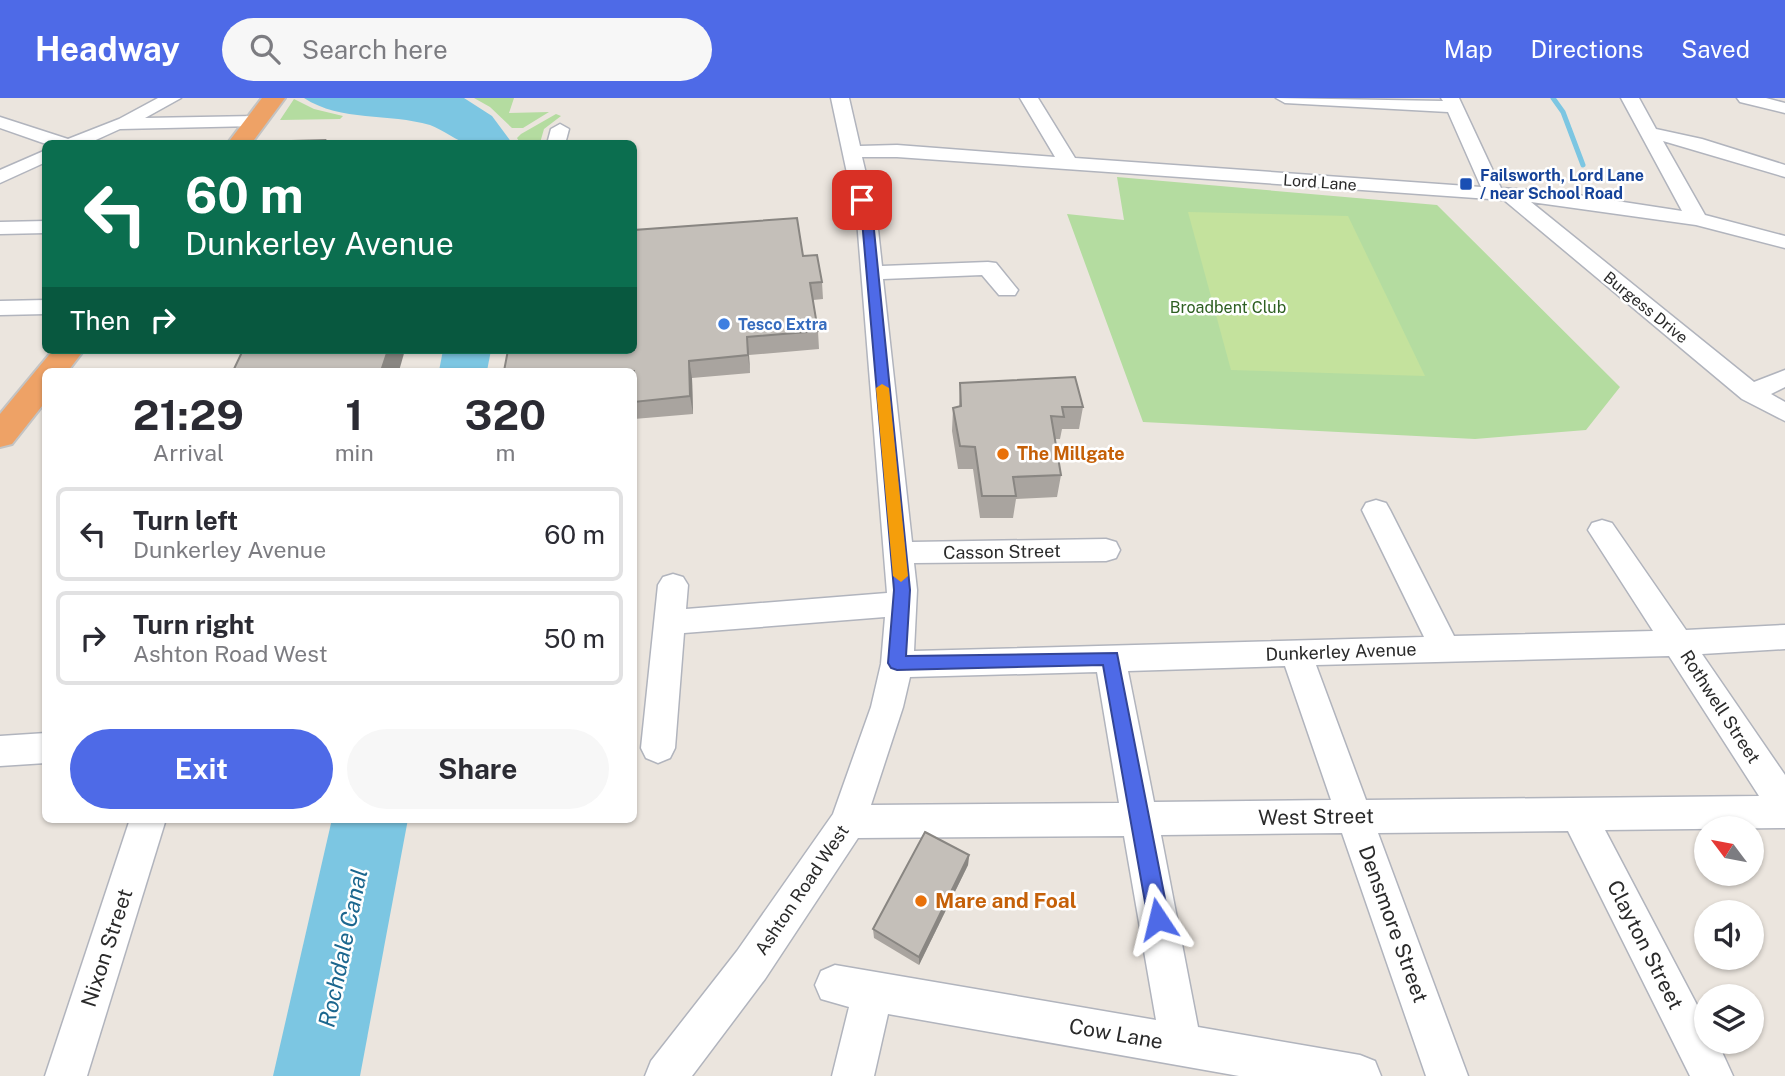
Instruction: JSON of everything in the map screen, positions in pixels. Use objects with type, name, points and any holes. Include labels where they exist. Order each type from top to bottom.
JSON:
[{"type":"highway","points":[[241,140],[274,98]]},
{"type":"highway","points":[[0,436],[42,385]]},
{"type":"street","points":[[125,123],[128,118],[172,98]]},
{"type":"street","name":"Ashton Road West","points":[[666,1076],[751,965],[848,822],[887,707],[897,663],[901,604],[898,553],[867,220],[840,98]]},
{"type":"street","points":[[1029,98],[1069,164]]},
{"type":"street","points":[[1285,98],[1452,103],[1502,195]]},
{"type":"street","points":[[1630,98],[1698,219]]},
{"type":"street","points":[[1750,98],[1785,108]]},
{"type":"street","points":[[79,140],[109,126],[125,123],[256,121]]},
{"type":"street","points":[[0,122],[53,140]]},
{"type":"street","points":[[1650,133],[1687,140],[1785,171]]},
{"type":"street","name":"Lord Lane","points":[[850,152],[897,151],[1502,195],[1639,209],[1698,219],[1785,242]]},
{"type":"street","points":[[0,177],[42,157]]},
{"type":"street","name":"Burgess Drive","points":[[1502,195],[1751,393],[1785,413]]},
{"type":"street","points":[[0,228],[42,224]]},
{"type":"street","points":[[871,273],[993,259],[1007,290]]},
{"type":"street","points":[[0,308],[42,307]]},
{"type":"street","points":[[1751,393],[1785,379]]},
{"type":"street","points":[[1376,510],[1446,649]]},
{"type":"street","name":"Rothwell Street","points":[[1602,530],[1785,805]]},
{"type":"street","name":"Casson Street","points":[[898,553],[1106,550]]},
{"type":"street","points":[[658,748],[673,585]]},
{"type":"street","points":[[669,622],[901,604]]},
{"type":"street","name":"Dunkerley Avenue","points":[[897,663],[1679,643],[1785,637]]},
{"type":"street","name":"Densmore Street","points":[[1296,653],[1447,1076]]},
{"type":"street","points":[[1111,658],[1181,1045]]},
{"type":"street","points":[[0,751],[42,748]]},
{"type":"street","name":"West Street","points":[[848,822],[1785,812]]},
{"type":"street","name":"Clayton Street","points":[[1578,814],[1712,1076]]},
{"type":"street","name":"Nixon Street","points":[[66,1076],[147,823]]},
{"type":"street","name":"Cow Lane","points":[[853,1076],[854,989],[1360,1076]]},
{"type":"green space","points":[[474,98],[514,98],[509,113],[549,112],[523,128],[512,128],[490,107]]},
{"type":"green space","points":[[294,99],[314,109],[343,116],[340,119],[280,120]]},
{"type":"green space","points":[[556,114],[561,116],[544,129],[541,140],[518,140],[521,134]]},
{"type":"green space","name":"Broadbent Club","points":[[1117,177],[1437,205],[1620,387],[1586,430],[1475,439],[1143,422],[1067,214],[1124,220]]},
{"type":"green space","points":[[1188,212],[1348,216],[1425,376],[1231,370]]},
{"type":"water","points":[[304,98],[464,98],[492,116],[510,140],[458,140],[440,129],[414,121],[349,114],[318,106]]},
{"type":"water","points":[[442,354],[490,354],[488,368],[440,368]]},
{"type":"water","name":"Rochdale Canal","points":[[331,823],[407,823],[360,1076],[273,1076]]},
{"type":"building","name":"Tesco Extra","points":[[797,218],[803,256],[817,255],[822,282],[810,283],[818,331],[747,337],[748,355],[689,361],[690,396],[637,402],[637,368],[505,368],[507,354],[637,354],[637,230]]},
{"type":"building","points":[[241,354],[387,354],[382,368],[234,368]]},
{"type":"building","name":"The Millgate","points":[[1075,377],[1083,407],[1062,407],[1064,417],[1051,416],[1061,475],[1013,477],[1016,496],[982,496],[975,447],[960,446],[953,408],[961,406],[960,383]]},
{"type":"building","name":"Mare and Foal","points":[[925,832],[969,855],[919,957],[873,929]]},
{"type":"waterway","points":[[1553,98],[1563,112],[1583,165]]},
{"type":"slow traffic","points":[[882,388],[901,576]]},
{"type":"place","name":"Failsworth, Lord Lane / near School Road","points":[[1466,184]]},
{"type":"place","name":"Tesco Extra","points":[[724,324]]},
{"type":"place","name":"The Millgate","points":[[1003,454]]},
{"type":"place","name":"Mare and Foal","points":[[921,901]]},
{"type":"route","points":[[862,200],[867,220],[902,590],[897,663],[1111,658],[1158,919]]}]
